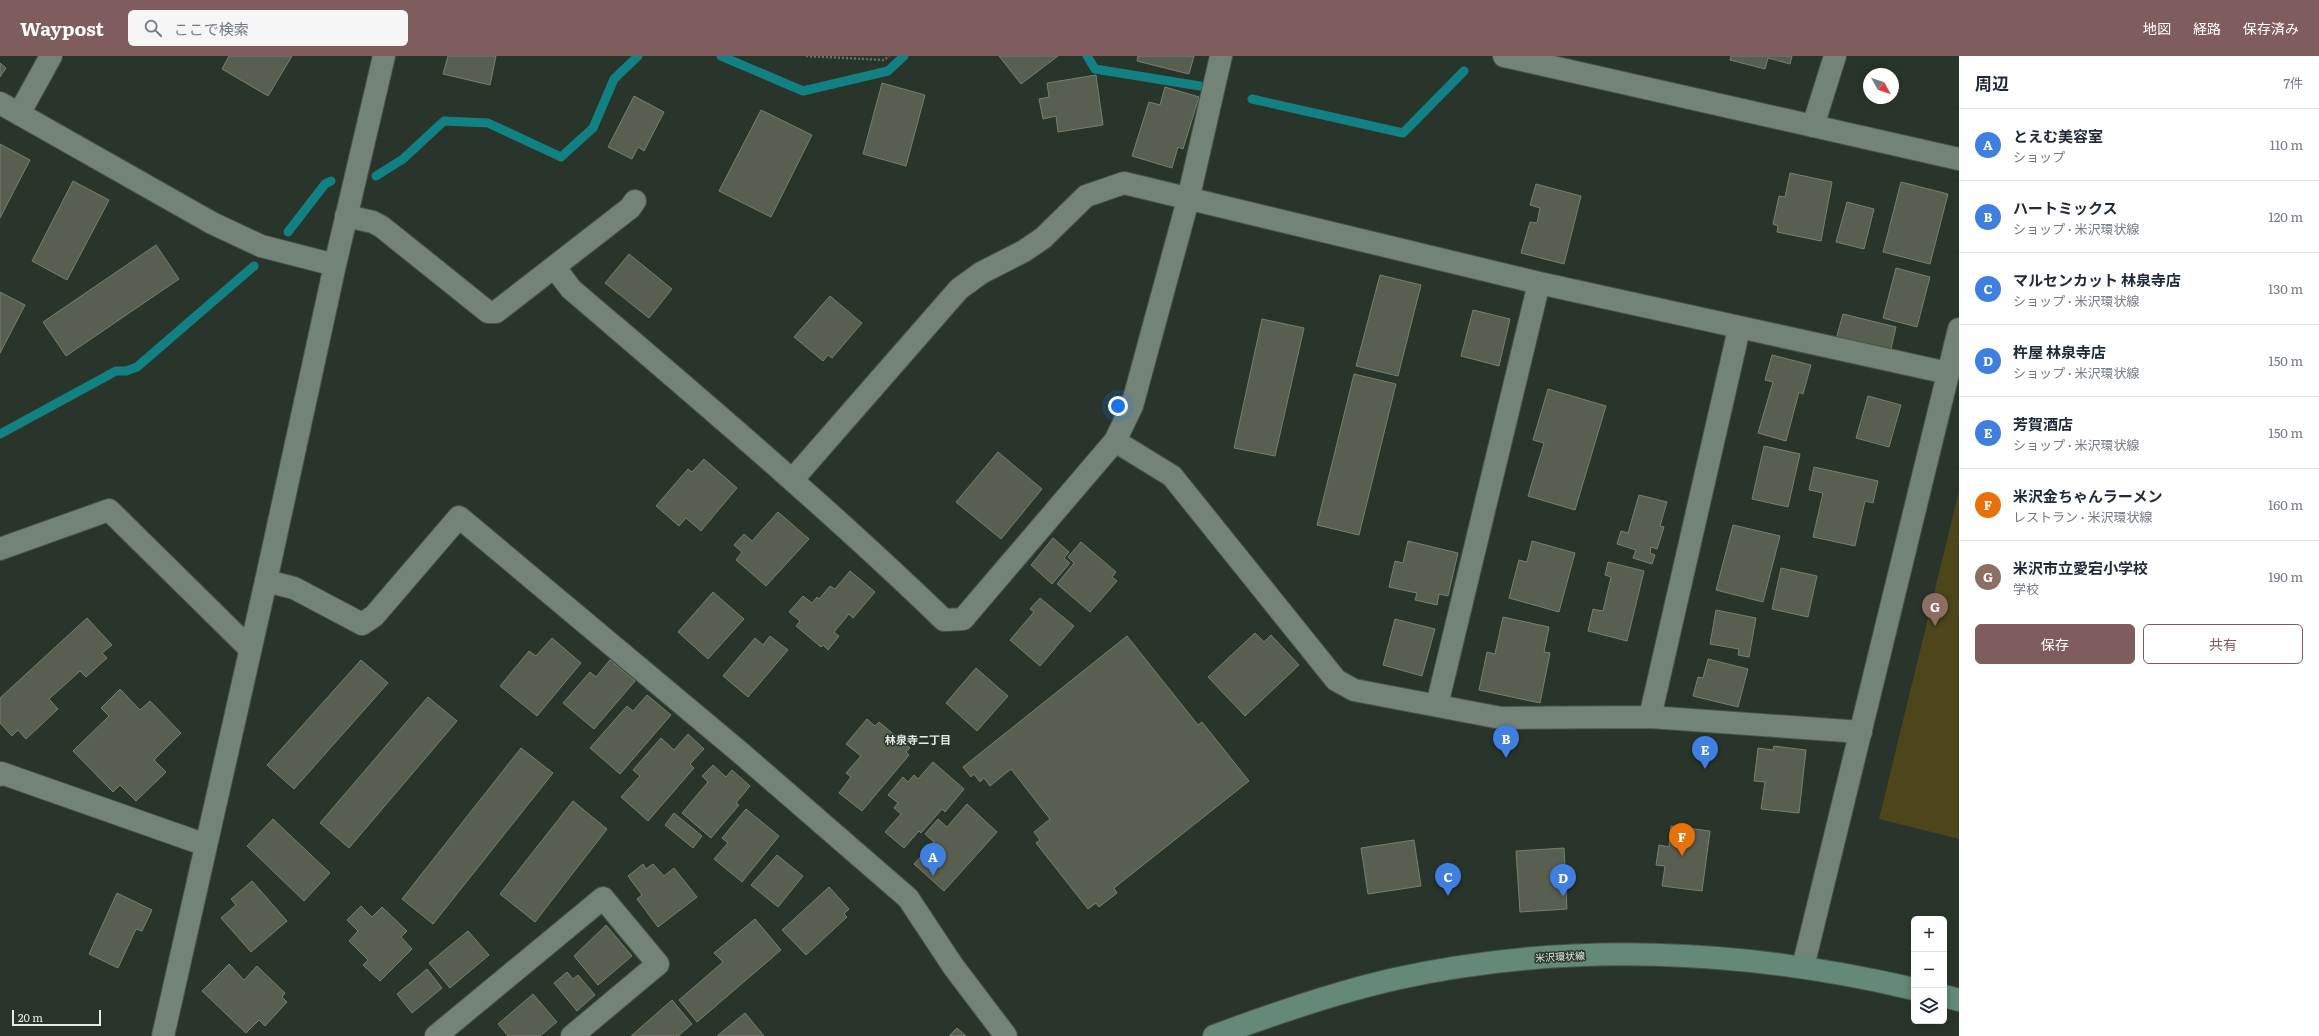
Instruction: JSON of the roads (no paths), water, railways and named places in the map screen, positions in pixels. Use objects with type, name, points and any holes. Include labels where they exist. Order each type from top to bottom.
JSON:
[{"type":"main road","name":"米沢環状線","points":[[1214,1036],[1320,1000],[1395,979],[1456,968],[1528,958],[1598,954],[1649,954],[1803,967],[1911,988]]},
{"type":"main road","points":[[1947,997],[1959,1000]]},
{"type":"street","points":[[19,114],[51,56]]},
{"type":"street","points":[[163,1036],[266,581],[346,216],[384,56]]},
{"type":"street","points":[[555,268],[571,289],[793,479],[871,550],[944,620],[963,618],[1115,441],[1132,406],[1188,200],[1221,56]]},
{"type":"street","points":[[1504,56],[1959,159]]},
{"type":"street","points":[[1813,126],[1835,56]]},
{"type":"street","points":[[0,103],[212,223],[261,246],[335,265]]},
{"type":"street","points":[[793,479],[959,289],[982,272],[1024,251],[1043,238],[1086,196],[1124,183],[1188,200],[1539,283],[1740,329],[1948,373]]},
{"type":"street","points":[[346,216],[373,222],[382,227],[488,312],[496,312],[555,268],[630,208],[635,200]]},
{"type":"street","points":[[1436,705],[1539,283]]},
{"type":"street","points":[[1650,717],[1740,329]]},
{"type":"street","points":[[1803,967],[1959,329]]},
{"type":"street","points":[[1115,441],[1172,476],[1336,680],[1354,690],[1501,718],[1520,720],[1650,717],[1861,732]]},
{"type":"street","points":[[0,549],[109,510],[250,649]]},
{"type":"street","points":[[266,581],[294,588],[362,624],[374,616],[460,517],[699,718],[908,898],[953,966],[1006,1036]]},
{"type":"street","points":[[0,773],[206,845]]},
{"type":"street","points":[[450,1032],[603,898],[658,964],[572,1036]]},
{"type":"waterway","points":[[376,176],[403,159],[444,121],[488,123],[561,157],[593,128],[614,79],[638,56]]},
{"type":"waterway","points":[[721,56],[803,91],[888,71],[904,56]]},
{"type":"waterway","points":[[1087,56],[1095,69],[1200,86]]},
{"type":"waterway","points":[[1252,99],[1403,133],[1464,71]]},
{"type":"waterway","points":[[288,232],[325,184],[331,181]]},
{"type":"waterway","points":[[0,434],[116,371],[126,371],[137,367],[254,266]]},
{"type":"place","name":"米沢市立愛宕小学校","points":[[1935,626]]},
{"type":"place","name":"ハートミックス","points":[[1506,758]]},
{"type":"place","name":"芳賀酒店","points":[[1705,769]]},
{"type":"place","name":"米沢金ちゃんラーメン","points":[[1682,856]]},
{"type":"place","name":"とえむ美容室","points":[[933,876]]},
{"type":"place","name":"マルセンカット 林泉寺店","points":[[1448,896]]},
{"type":"place","name":"杵屋 林泉寺店","points":[[1563,897]]},
{"type":"district","name":"林泉寺二丁目","points":[[918,739]]}]
